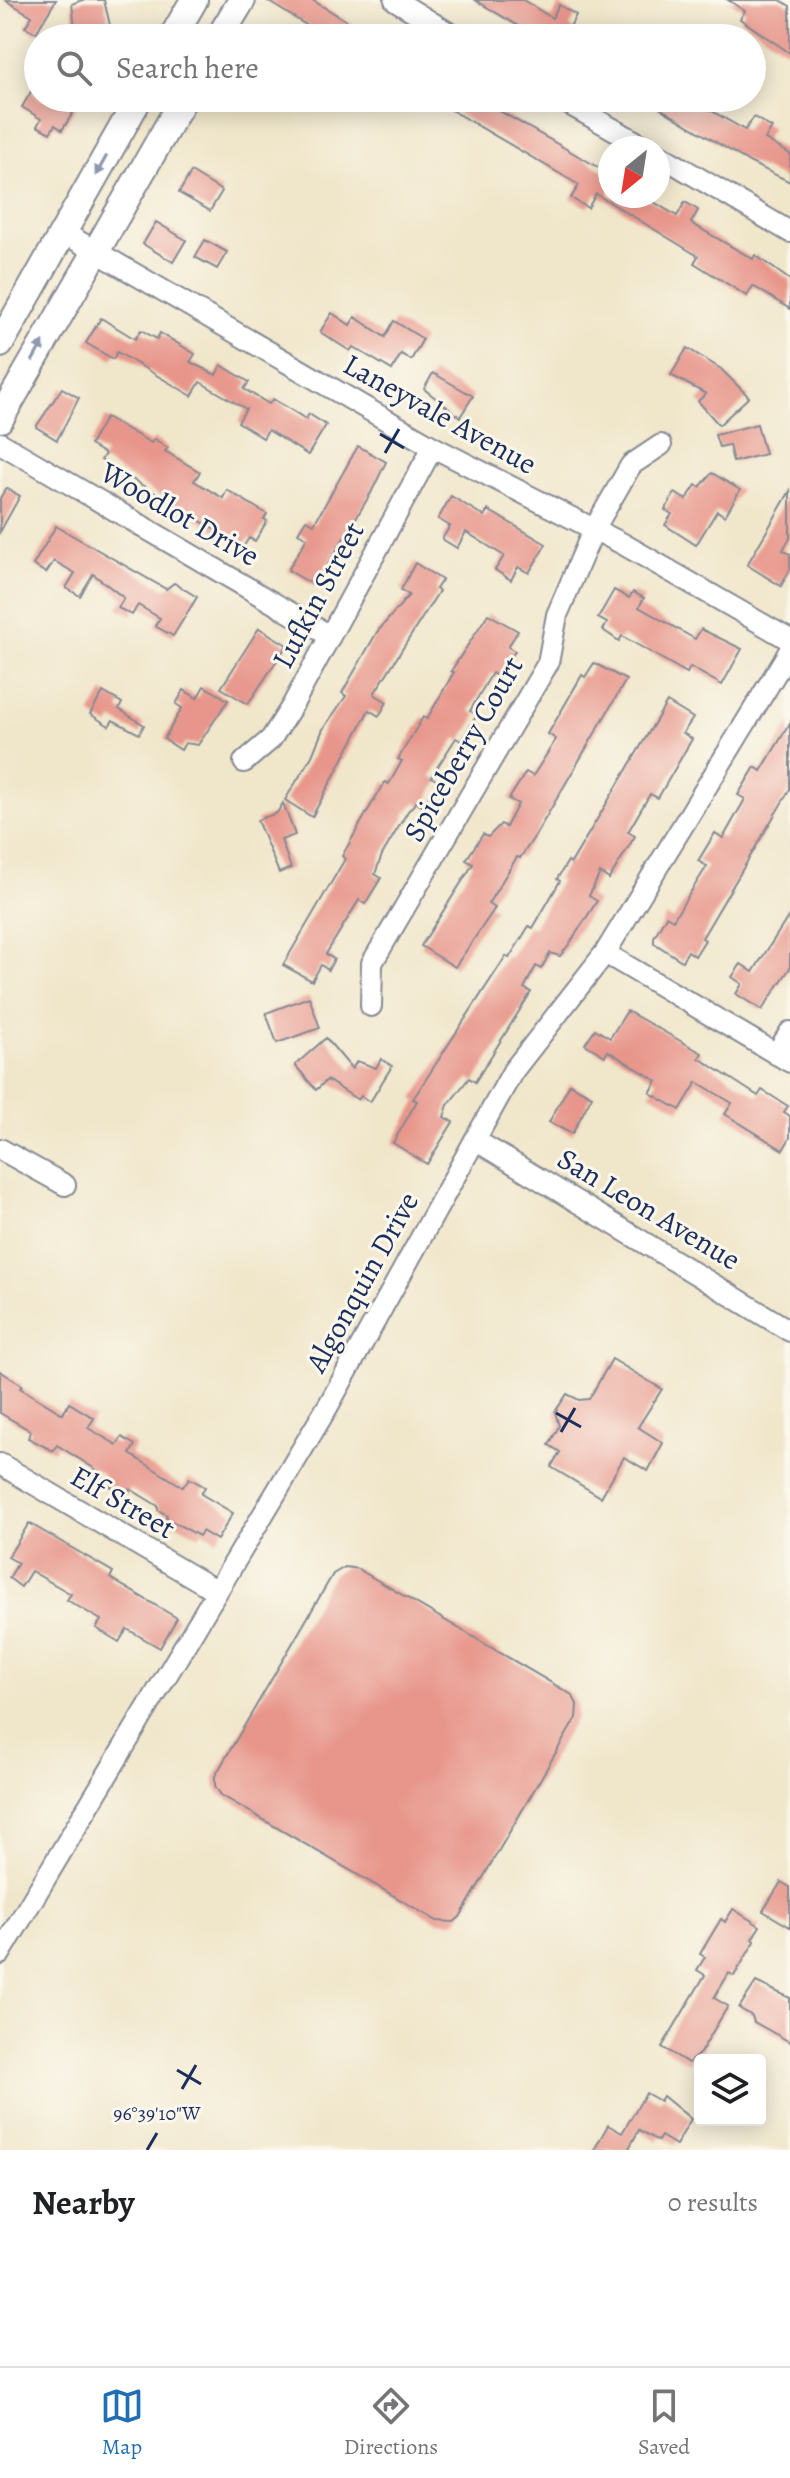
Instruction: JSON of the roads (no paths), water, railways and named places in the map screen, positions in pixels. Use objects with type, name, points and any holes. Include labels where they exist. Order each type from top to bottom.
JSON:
[{"type":"main road","points":[[180,24],[194,0]]},
{"type":"main road","points":[[227,24],[242,0]]},
{"type":"main road","points":[[0,344],[131,112]]},
{"type":"main road","points":[[0,419],[176,112]]},
{"type":"street","points":[[395,0],[434,24]]},
{"type":"street","points":[[583,112],[626,136]]},
{"type":"street","points":[[670,161],[790,232]]},
{"type":"street","name":"Laneyvale Avenue","points":[[64,233],[433,447],[790,640]]},
{"type":"street","name":"Woodlot Drive","points":[[0,443],[330,636]]},
{"type":"street","name":"Spiceberry Court","points":[[371,1006],[372,963],[548,663],[557,615],[575,566],[593,531],[631,465],[661,445]]},
{"type":"street","name":"Lufkin Street","points":[[244,762],[271,739],[433,447]]},
{"type":"street","name":"Algonquin Drive","points":[[0,1954],[215,1590],[328,1406],[513,1071],[605,953],[790,650]]},
{"type":"street","points":[[605,953],[783,1058],[790,1032]]},
{"type":"street","name":"San Leon Avenue","points":[[475,1140],[790,1331]]},
{"type":"street","points":[[0,1149],[65,1185]]},
{"type":"street","name":"Elf Street","points":[[0,1464],[215,1590]]}]
